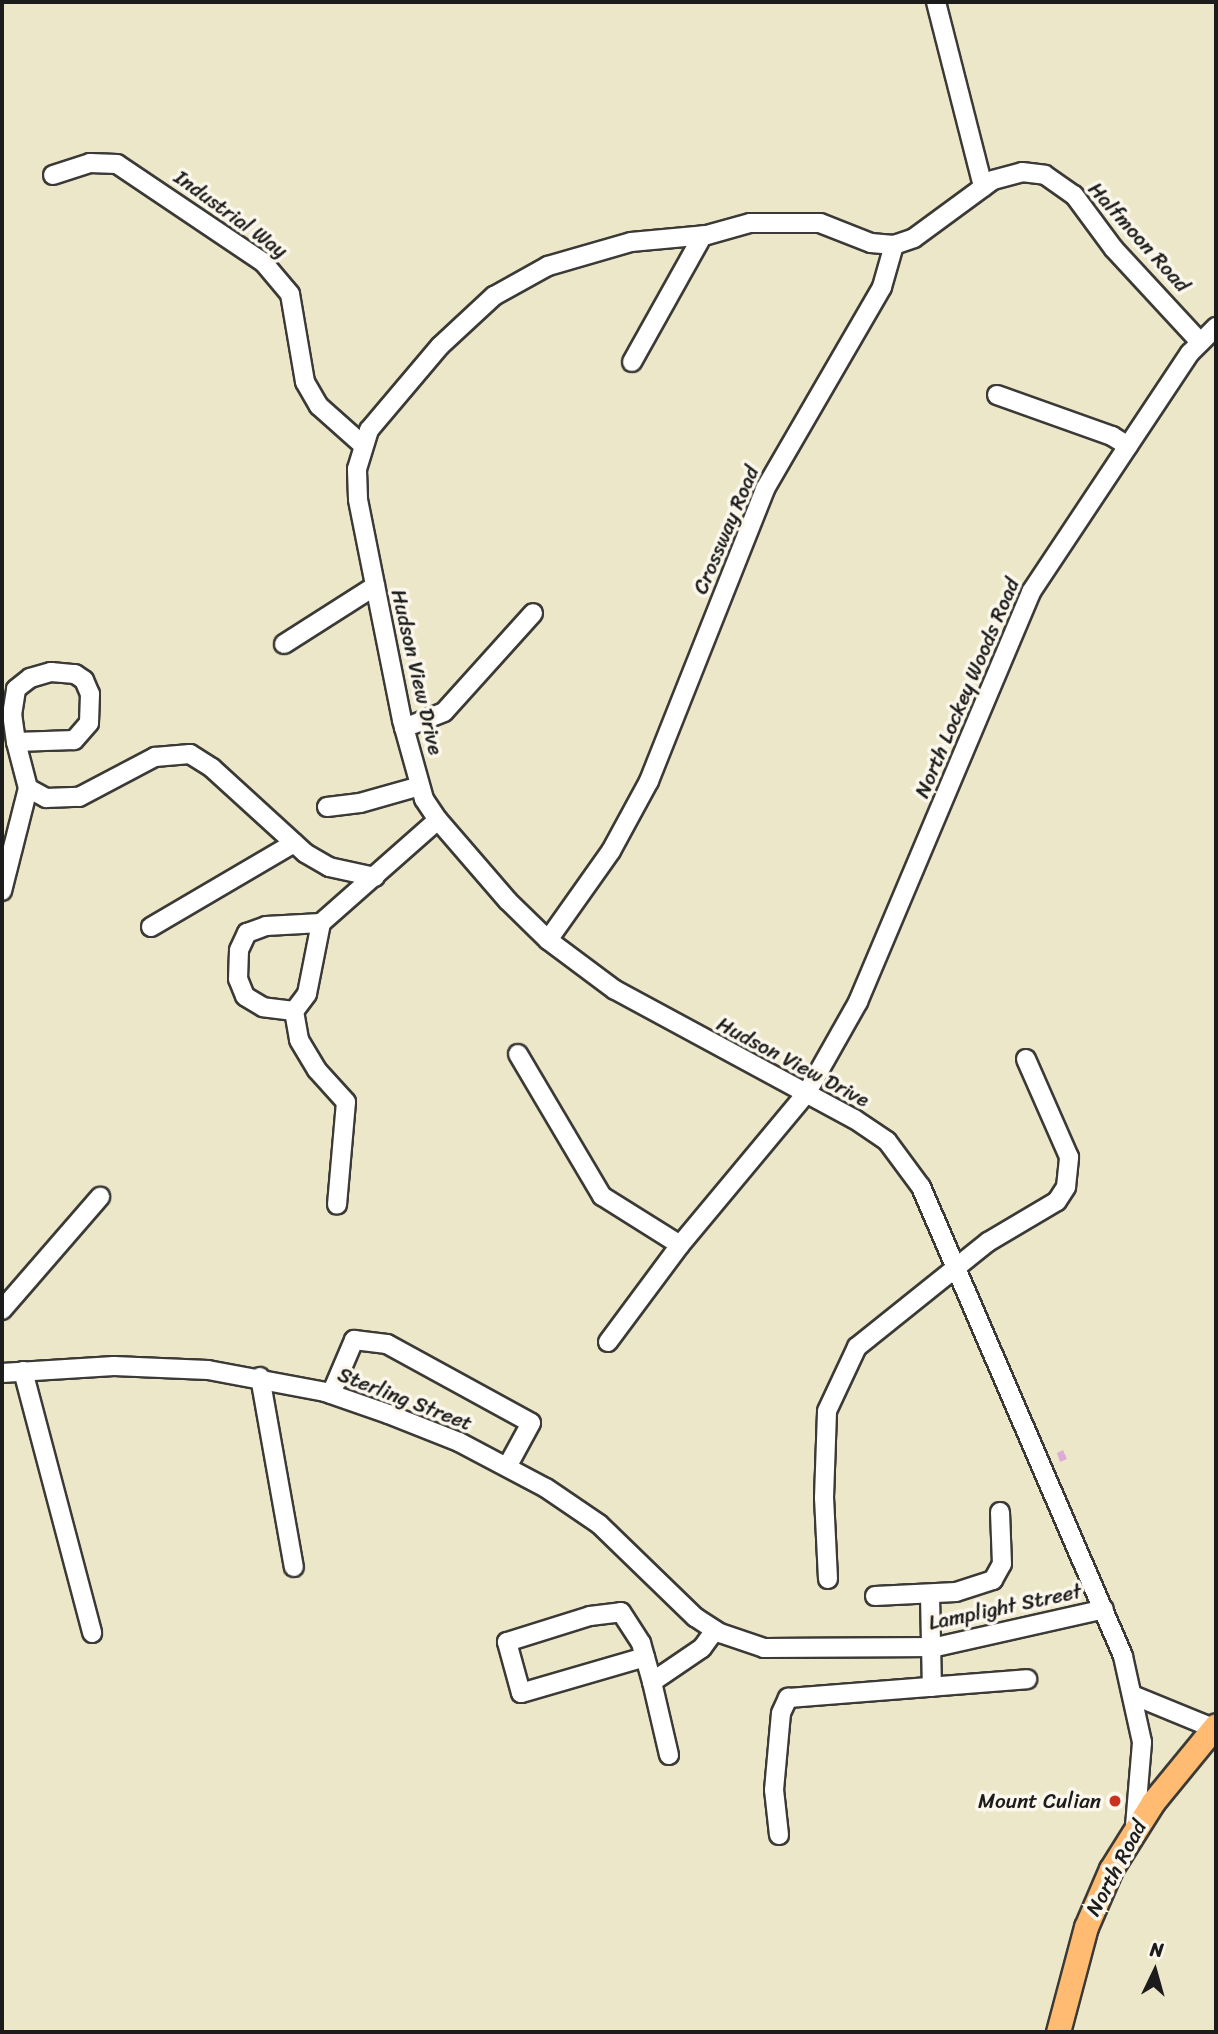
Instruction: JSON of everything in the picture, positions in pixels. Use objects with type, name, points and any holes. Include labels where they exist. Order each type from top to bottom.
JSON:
[{"type":"main road","name":"North Road","points":[[1058,2032],[1092,1909],[1134,1830],[1214,1727]]},
{"type":"street","points":[[894,245],[914,239],[983,187],[936,2]]},
{"type":"street","name":"Industrial Way","points":[[52,175],[90,163],[117,164],[263,262],[290,295],[305,382],[319,406],[363,445]]},
{"type":"street","name":"Halfmoon Road","points":[[983,187],[993,180],[1035,173],[1045,175],[1074,195],[1114,249],[1200,342]]},
{"type":"street","name":"Hudson View Drive","points":[[894,245],[871,243],[820,223],[750,223],[703,235],[631,242],[548,265],[511,284],[440,346],[391,400],[363,445],[357,469],[358,499],[404,727],[420,786],[438,820],[548,940],[615,990],[854,1119],[900,1156],[921,1187],[958,1267],[1104,1609]]},
{"type":"street","points":[[632,362],[703,235]]},
{"type":"street","name":"Crossway Road","points":[[548,940],[611,851],[649,781],[765,489],[882,287],[894,245]]},
{"type":"street","name":"North Lockey Woods Road","points":[[608,1342],[680,1245],[806,1094],[858,1002],[1031,592],[1200,342],[1216,327]]},
{"type":"street","points":[[997,395],[1112,436],[1128,446]]},
{"type":"street","points":[[284,644],[375,586]]},
{"type":"street","points":[[404,727],[444,712],[533,613]]},
{"type":"street","points":[[2,891],[27,788],[16,741],[12,715],[22,683],[51,671],[75,674],[84,680],[90,694],[85,731],[75,740],[16,741]]},
{"type":"street","points":[[27,788],[46,798],[79,797],[155,757],[190,754],[212,768],[294,843],[329,867],[375,877]]},
{"type":"street","points":[[327,807],[360,803],[420,786]]},
{"type":"street","points":[[295,1011],[262,1007],[245,996],[238,979],[239,950],[247,933],[266,926],[321,923],[438,820]]},
{"type":"street","points":[[151,927],[294,843]]},
{"type":"street","points":[[321,923],[307,994],[295,1011],[299,1040],[317,1070],[346,1102],[337,1205]]},
{"type":"street","points":[[518,1054],[602,1196],[680,1245]]},
{"type":"street","points":[[828,1579],[824,1498],[827,1411],[857,1347],[988,1242],[1057,1201],[1066,1187],[1069,1157],[1026,1059]]},
{"type":"street","points":[[2,1310],[100,1196]]},
{"type":"street","points":[[331,1394],[354,1340],[387,1344],[531,1423],[507,1467]]},
{"type":"street","name":"Sterling Street","points":[[2,1373],[114,1366],[260,1377],[331,1394],[459,1442],[507,1467],[599,1524],[695,1618],[732,1637]]},
{"type":"street","points":[[23,1371],[92,1633]]},
{"type":"street","points":[[260,1377],[294,1567]]},
{"type":"street","points":[[875,1596],[930,1595],[993,1580],[1002,1564],[1000,1512]]},
{"type":"street","points":[[930,1595],[932,1687]]},
{"type":"street","name":"Lamplight Street","points":[[732,1637],[764,1648],[801,1651],[933,1647],[1104,1609],[1135,1696],[1143,1759],[1134,1830]]},
{"type":"street","points":[[645,1657],[520,1693],[507,1642],[611,1611],[630,1621],[645,1657],[669,1755]]},
{"type":"street","points":[[652,1682],[702,1647],[715,1630]]},
{"type":"street","points":[[779,1835],[774,1790],[781,1713],[788,1698],[824,1691],[932,1687],[1027,1679]]},
{"type":"street","points":[[1135,1696],[1214,1727]]},
{"type":"building","points":[[1063,1450],[1067,1459],[1060,1462],[1057,1453]]},
{"type":"place","name":"Mount Culian","points":[[1115,1801]]}]
